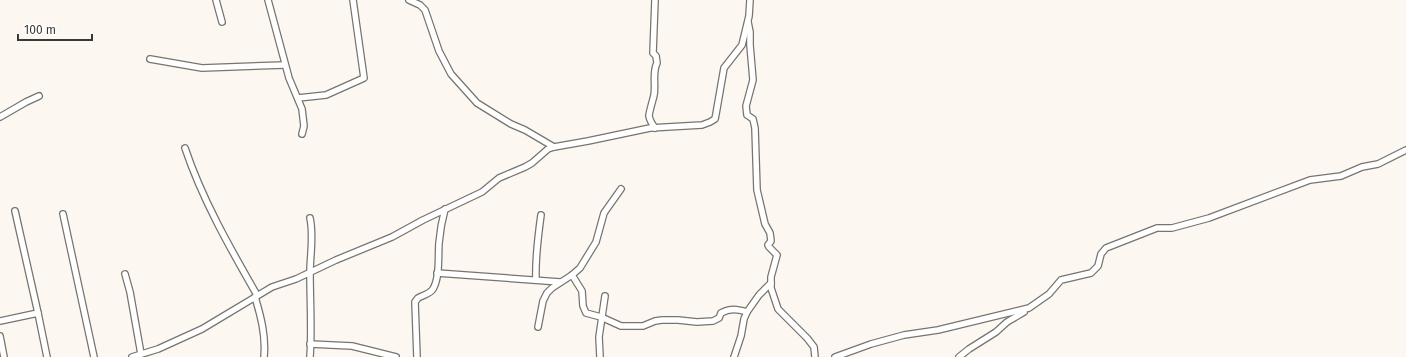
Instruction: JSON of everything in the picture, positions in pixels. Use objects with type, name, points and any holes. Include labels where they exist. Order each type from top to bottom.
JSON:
[{"type":"street","points":[[216,0],[222,22]]},
{"type":"street","points":[[268,0],[289,78],[298,98],[304,117],[302,134]]},
{"type":"street","points":[[298,98],[326,95],[364,78],[353,0]]},
{"type":"street","points":[[409,0],[420,5],[425,10],[439,51],[451,74],[477,103],[511,124],[525,130],[554,147]]},
{"type":"street","points":[[655,128],[650,121],[649,114],[652,106],[655,86],[654,68],[658,64],[656,56],[653,53],[656,0]]},
{"type":"street","points":[[133,357],[158,349],[202,329],[272,287],[392,237],[406,228],[482,192],[499,178],[529,165],[548,149],[655,128],[702,125],[710,122],[715,119],[724,68],[742,45],[748,20],[750,0]]},
{"type":"street","points":[[748,20],[753,80],[746,106],[747,115],[753,119],[758,190],[765,224],[770,233],[768,247],[777,255],[771,277],[771,288],[778,309],[814,347],[815,357]]},
{"type":"street","points":[[150,59],[212,68],[285,64]]},
{"type":"street","points":[[0,117],[38,96]]},
{"type":"street","points":[[185,148],[201,189],[256,296],[265,344],[264,357]]},
{"type":"street","points":[[959,357],[1049,294],[1061,280],[1091,273],[1098,266],[1101,254],[1106,248],[1157,228],[1172,228],[1210,218],[1310,180],[1341,176],[1362,167],[1378,164],[1406,150]]},
{"type":"street","points":[[538,327],[543,301],[547,294],[560,282],[580,268],[592,250],[600,231],[604,213],[621,189]]},
{"type":"street","points":[[417,357],[415,302],[418,298],[428,294],[433,289],[437,273],[440,226],[445,209]]},
{"type":"street","points":[[15,211],[47,357]]},
{"type":"street","points":[[62,214],[94,357]]},
{"type":"street","points":[[536,280],[535,264],[541,215]]},
{"type":"street","points":[[310,218],[312,228],[310,272],[310,357]]},
{"type":"street","points":[[437,273],[560,282]]},
{"type":"street","points":[[125,274],[130,292],[141,354]]},
{"type":"street","points":[[572,275],[582,291],[584,311],[590,315],[601,317],[621,326],[643,326],[662,320],[697,322],[713,321],[719,318],[721,313],[736,308],[747,312]]},
{"type":"street","points":[[734,357],[747,312],[759,294],[771,284]]},
{"type":"street","points":[[600,357],[599,338],[605,296]]},
{"type":"street","points":[[835,357],[871,344],[904,335],[955,327],[1029,308]]},
{"type":"street","points":[[0,321],[38,313]]},
{"type":"street","points":[[0,336],[4,357]]},
{"type":"street","points":[[310,344],[352,346],[370,354],[396,357]]}]
